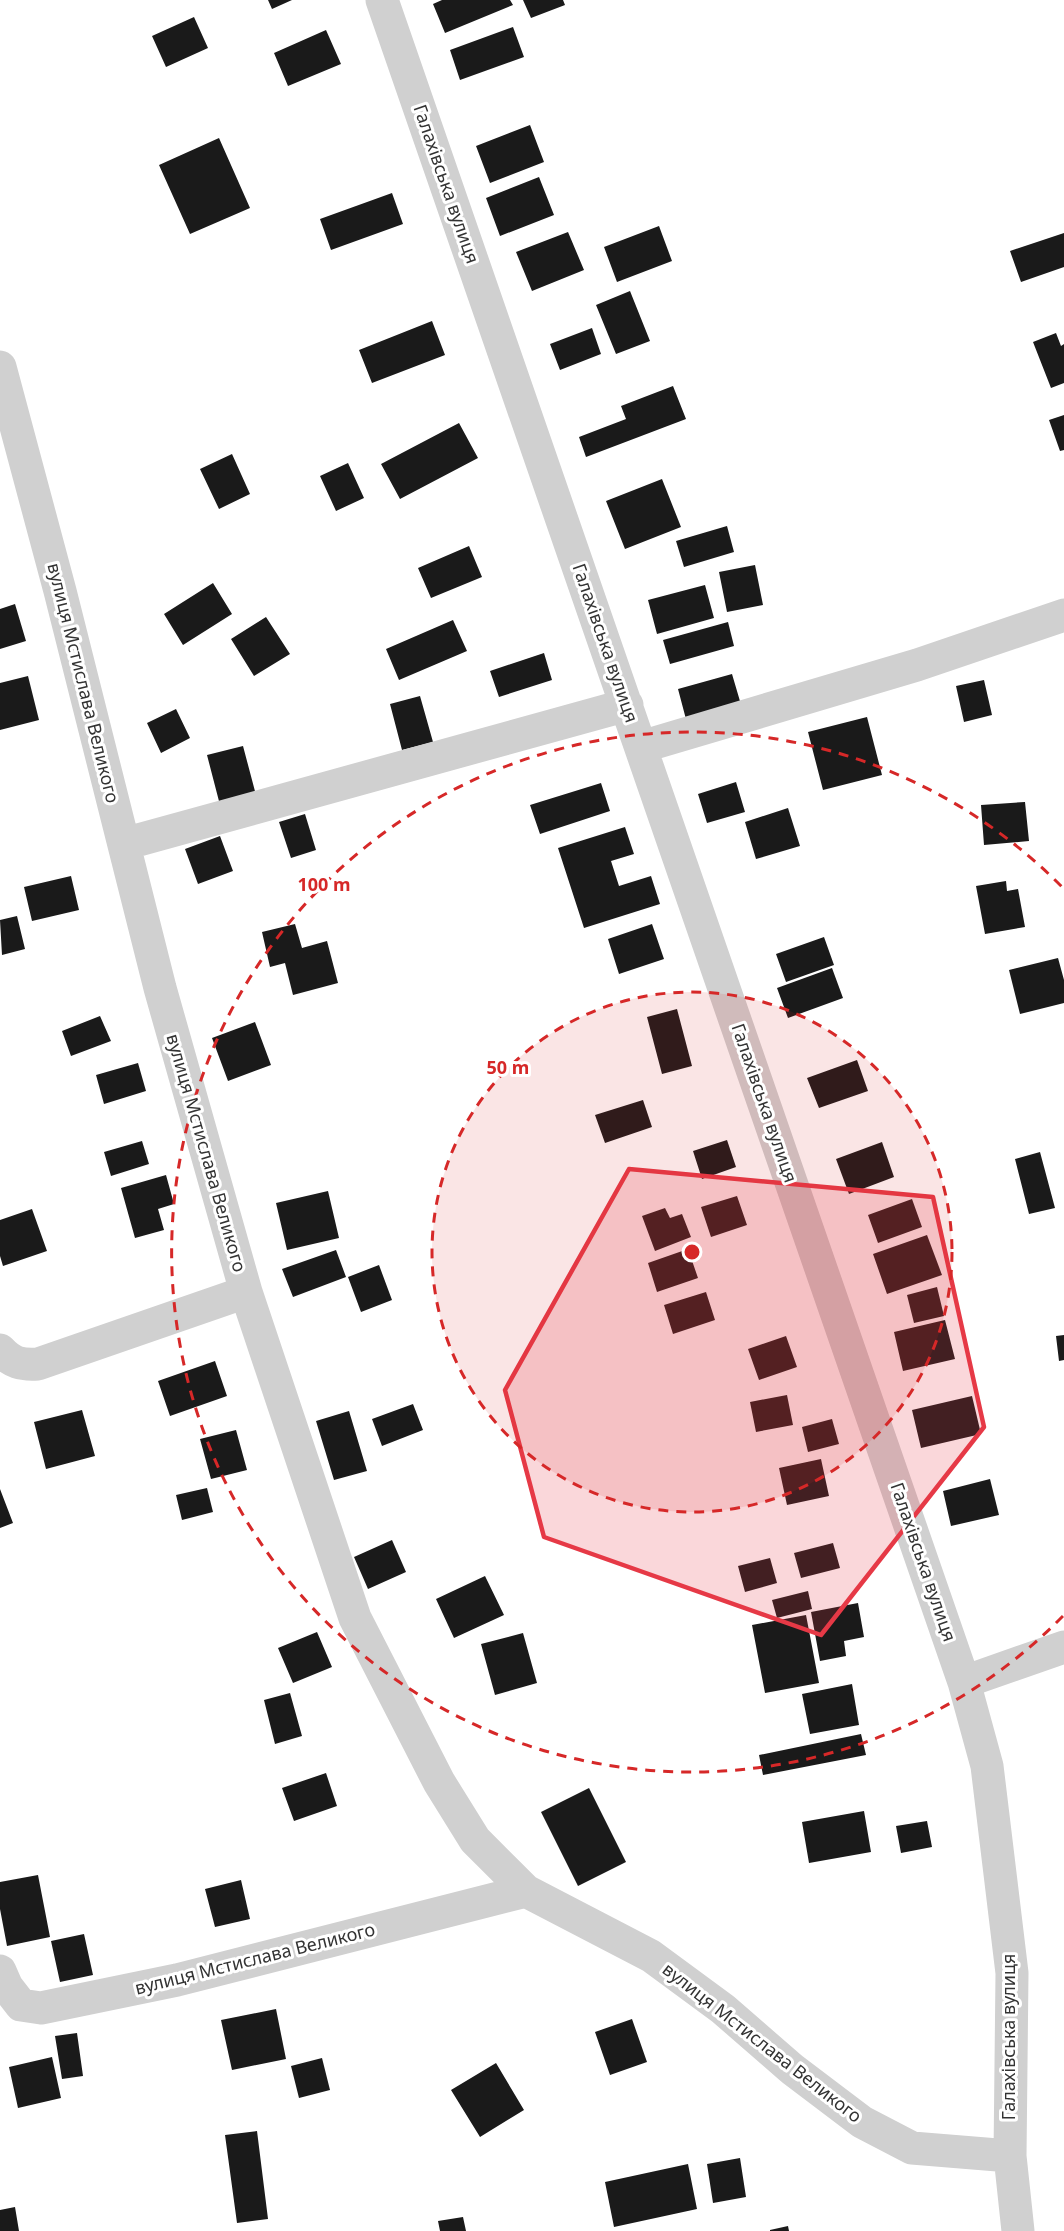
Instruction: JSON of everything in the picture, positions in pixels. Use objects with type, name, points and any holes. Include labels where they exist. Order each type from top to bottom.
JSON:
[{"type":"street","name":"Галахівська вулиця","points":[[382,0],[964,1682],[987,1766],[1012,1973],[1010,2156],[1018,2231]]},
{"type":"street","name":"вулиця Мстислава Великого","points":[[0,367],[160,988],[246,1292],[355,1618],[439,1782],[476,1840],[526,1891],[651,1956],[723,2009],[792,2069],[862,2122],[912,2148],[1010,2156]]},
{"type":"street","points":[[641,747],[917,665],[1064,615]]},
{"type":"street","points":[[124,844],[627,705]]},
{"type":"street","points":[[0,1350],[10,1360],[22,1365],[38,1364],[246,1292]]},
{"type":"street","points":[[964,1682],[1064,1647]]},
{"type":"street","name":"вулиця Мстислава Великого","points":[[0,1971],[7,1987],[21,2005],[41,2008],[177,1980],[526,1891]]},
{"type":"highlighted area","points":[[629,1169],[933,1197],[984,1427],[821,1635],[544,1537],[505,1390]]},
{"type":"building","points":[[268,0],[292,0],[272,9]]},
{"type":"building","points":[[442,0],[510,0],[513,5],[445,33],[433,4]]},
{"type":"building","points":[[523,0],[563,0],[565,5],[531,18]]},
{"type":"building","points":[[194,17],[208,48],[166,67],[152,36]]},
{"type":"building","points":[[513,27],[524,57],[460,80],[450,50]]},
{"type":"building","points":[[326,30],[341,64],[288,86],[274,53]]},
{"type":"building","points":[[530,125],[544,162],[490,183],[476,146]]},
{"type":"building","points":[[219,138],[250,208],[190,234],[159,165]]},
{"type":"building","points":[[539,177],[554,215],[500,236],[486,198]]},
{"type":"building","points":[[392,193],[403,224],[331,250],[320,219]]},
{"type":"building","points":[[659,226],[672,261],[617,282],[604,247]]},
{"type":"building","points":[[568,232],[584,270],[532,291],[516,252]]},
{"type":"building","points":[[1064,233],[1064,267],[1021,282],[1010,251]]},
{"type":"building","points":[[630,291],[650,341],[616,354],[596,305]]},
{"type":"building","points":[[432,321],[445,355],[372,383],[359,350]]},
{"type":"building","points":[[592,328],[601,354],[560,370],[550,344]]},
{"type":"building","points":[[1056,333],[1061,346],[1064,344],[1064,383],[1051,388],[1033,342]]},
{"type":"building","points":[[673,386],[686,419],[586,457],[579,437],[626,419],[621,406]]},
{"type":"building","points":[[1064,415],[1064,450],[1060,451],[1049,420]]},
{"type":"building","points":[[459,423],[478,458],[400,499],[381,464]]},
{"type":"building","points":[[232,454],[250,494],[219,509],[200,469]]},
{"type":"building","points":[[348,463],[364,498],[336,511],[320,476]]},
{"type":"building","points":[[662,479],[681,527],[625,549],[606,501]]},
{"type":"building","points":[[727,526],[734,552],[684,567],[676,541]]},
{"type":"building","points":[[469,546],[482,577],[431,598],[418,568]]},
{"type":"building","points":[[755,565],[763,605],[727,612],[719,572]]},
{"type":"building","points":[[213,583],[232,614],[183,645],[164,614]]},
{"type":"building","points":[[705,585],[714,618],[657,634],[648,600]]},
{"type":"building","points":[[15,604],[26,641],[0,649],[0,609]]},
{"type":"building","points":[[266,617],[290,654],[254,676],[231,639]]},
{"type":"building","points":[[453,620],[467,651],[399,680],[386,649]]},
{"type":"building","points":[[728,622],[734,646],[670,664],[663,640]]},
{"type":"building","points":[[544,653],[552,680],[499,697],[490,671]]},
{"type":"building","points":[[732,674],[742,708],[687,723],[678,689]]},
{"type":"building","points":[[28,676],[39,720],[0,730],[0,683]]},
{"type":"building","points":[[984,680],[992,715],[964,722],[956,686]]},
{"type":"building","points":[[420,696],[433,742],[402,750],[390,704]]},
{"type":"building","points":[[176,709],[190,738],[161,753],[147,723]]},
{"type":"building","points":[[867,717],[882,775],[823,790],[808,732]]},
{"type":"building","points":[[243,746],[256,795],[220,805],[207,755]]},
{"type":"building","points":[[736,782],[745,812],[707,823],[698,794]]},
{"type":"building","points":[[601,783],[610,811],[540,834],[530,805]]},
{"type":"building","points":[[1025,802],[1029,841],[984,845],[981,805]]},
{"type":"building","points":[[788,808],[800,846],[756,859],[745,822]]},
{"type":"building","points":[[305,814],[316,850],[291,858],[279,822]]},
{"type":"building","points":[[625,827],[634,854],[611,861],[619,886],[651,876],[660,904],[584,928],[558,848]]},
{"type":"building","points":[[220,836],[233,871],[198,884],[185,849]]},
{"type":"building","points":[[71,876],[79,910],[32,921],[24,887]]},
{"type":"building","points":[[1006,881],[1007,891],[1018,889],[1025,927],[985,934],[976,886]]},
{"type":"building","points":[[17,916],[25,949],[2,955],[0,920]]},
{"type":"building","points":[[295,924],[302,948],[327,941],[338,983],[293,995],[285,963],[270,967],[262,932]]},
{"type":"building","points":[[652,924],[664,959],[619,974],[608,939]]},
{"type":"building","points":[[824,937],[834,965],[786,982],[776,954]]},
{"type":"building","points":[[1058,958],[1064,980],[1064,1003],[1020,1014],[1009,970]]},
{"type":"building","points":[[832,968],[843,998],[788,1018],[777,988]]},
{"type":"building","points":[[677,1009],[692,1066],[662,1074],[647,1017]]},
{"type":"building","points":[[100,1016],[111,1041],[71,1056],[62,1031]]},
{"type":"building","points":[[255,1022],[271,1065],[228,1081],[212,1038]]},
{"type":"building","points":[[857,1060],[868,1091],[819,1108],[807,1078]]},
{"type":"building","points":[[138,1063],[146,1091],[104,1104],[96,1075]]},
{"type":"building","points":[[643,1100],[652,1127],[605,1143],[595,1115]]},
{"type":"building","points":[[727,1140],[736,1167],[702,1179],[693,1151]]},
{"type":"building","points":[[142,1141],[149,1164],[111,1176],[104,1152]]},
{"type":"building","points":[[882,1142],[894,1177],[849,1194],[836,1159]]},
{"type":"building","points":[[1040,1152],[1055,1208],[1029,1214],[1015,1159]]},
{"type":"building","points":[[166,1175],[174,1204],[158,1209],[164,1230],[135,1238],[121,1188]]},
{"type":"building","points":[[328,1191],[339,1238],[287,1250],[276,1203]]},
{"type":"building","points":[[737,1196],[747,1225],[711,1237],[701,1207]]},
{"type":"building","points":[[912,1199],[922,1227],[878,1243],[868,1215]]},
{"type":"building","points":[[665,1208],[670,1218],[682,1214],[691,1237],[655,1251],[642,1216]]},
{"type":"building","points":[[32,1209],[47,1251],[3,1266],[0,1256],[0,1220]]},
{"type":"building","points":[[927,1235],[942,1275],[887,1294],[873,1254]]},
{"type":"building","points":[[688,1249],[698,1278],[657,1292],[648,1263]]},
{"type":"building","points":[[336,1250],[346,1277],[293,1297],[282,1269]]},
{"type":"building","points":[[379,1265],[392,1300],[361,1312],[348,1277]]},
{"type":"building","points":[[937,1287],[944,1316],[914,1323],[907,1295]]},
{"type":"building","points":[[706,1292],[715,1320],[673,1334],[664,1305]]},
{"type":"building","points":[[945,1320],[955,1359],[903,1371],[894,1332]]},
{"type":"building","points":[[1064,1335],[1064,1360],[1059,1361],[1056,1336]]},
{"type":"building","points":[[786,1336],[797,1367],[759,1380],[748,1349]]},
{"type":"building","points":[[215,1361],[227,1396],[170,1416],[158,1381]]},
{"type":"building","points":[[787,1395],[793,1425],[756,1432],[750,1402]]},
{"type":"building","points":[[972,1396],[981,1434],[921,1448],[912,1410]]},
{"type":"building","points":[[413,1404],[423,1430],[382,1446],[372,1419]]},
{"type":"building","points":[[82,1410],[95,1456],[46,1469],[34,1422]]},
{"type":"building","points":[[349,1411],[367,1471],[334,1480],[316,1421]]},
{"type":"building","points":[[832,1419],[839,1444],[808,1452],[802,1427]]},
{"type":"building","points":[[236,1430],[247,1470],[211,1479],[200,1439]]},
{"type":"building","points":[[821,1459],[829,1496],[787,1505],[779,1468]]},
{"type":"building","points":[[990,1479],[999,1515],[951,1526],[943,1491]]},
{"type":"building","points":[[207,1488],[213,1512],[182,1520],[176,1495]]},
{"type":"building","points":[[0,1489],[13,1523],[0,1528]]},
{"type":"building","points":[[392,1540],[406,1572],[368,1589],[354,1557]]},
{"type":"building","points":[[833,1543],[840,1568],[801,1578],[794,1553]]},
{"type":"building","points":[[770,1558],[777,1583],[745,1592],[738,1566]]},
{"type":"building","points":[[485,1576],[504,1615],[454,1638],[436,1599]]},
{"type":"building","points":[[808,1591],[812,1609],[777,1618],[772,1600]]},
{"type":"building","points":[[858,1603],[864,1637],[844,1641],[846,1656],[820,1661],[811,1612]]},
{"type":"building","points":[[806,1615],[819,1683],[765,1693],[752,1625]]},
{"type":"building","points":[[317,1632],[332,1667],[293,1683],[278,1648]]},
{"type":"building","points":[[523,1633],[537,1683],[495,1695],[481,1644]]},
{"type":"building","points":[[852,1684],[859,1725],[810,1734],[802,1694]]},
{"type":"building","points":[[290,1693],[302,1736],[275,1744],[264,1700]]},
{"type":"building","points":[[861,1734],[866,1755],[763,1775],[759,1755]]},
{"type":"building","points":[[326,1773],[337,1806],[294,1821],[282,1788]]},
{"type":"building","points":[[589,1788],[626,1862],[578,1886],[541,1812]]},
{"type":"building","points":[[864,1811],[871,1852],[809,1863],[802,1822]]},
{"type":"building","points":[[927,1821],[932,1847],[901,1853],[896,1826]]},
{"type":"building","points":[[38,1875],[50,1937],[7,1946],[0,1909],[0,1882]]},
{"type":"building","points":[[241,1880],[250,1919],[215,1927],[205,1889]]},
{"type":"building","points":[[84,1934],[93,1975],[60,1982],[51,1941]]},
{"type":"building","points":[[276,2009],[286,2059],[232,2070],[221,2020]]},
{"type":"building","points":[[632,2019],[647,2062],[610,2075],[595,2032]]},
{"type":"building","points":[[77,2033],[83,2076],[62,2079],[55,2036]]},
{"type":"building","points":[[52,2057],[61,2098],[18,2108],[9,2067]]},
{"type":"building","points":[[322,2058],[330,2090],[299,2098],[291,2066]]},
{"type":"building","points":[[496,2063],[524,2110],[480,2137],[451,2090]]},
{"type":"building","points":[[257,2131],[268,2219],[237,2223],[225,2135]]},
{"type":"building","points":[[740,2158],[746,2197],[713,2203],[707,2164]]},
{"type":"building","points":[[688,2164],[697,2209],[614,2227],[605,2182]]},
{"type":"building","points":[[15,2207],[19,2231],[0,2231],[0,2210]]},
{"type":"building","points":[[463,2217],[466,2231],[440,2231],[438,2221]]},
{"type":"building","points":[[788,2226],[789,2231],[770,2231],[770,2230]]}]
